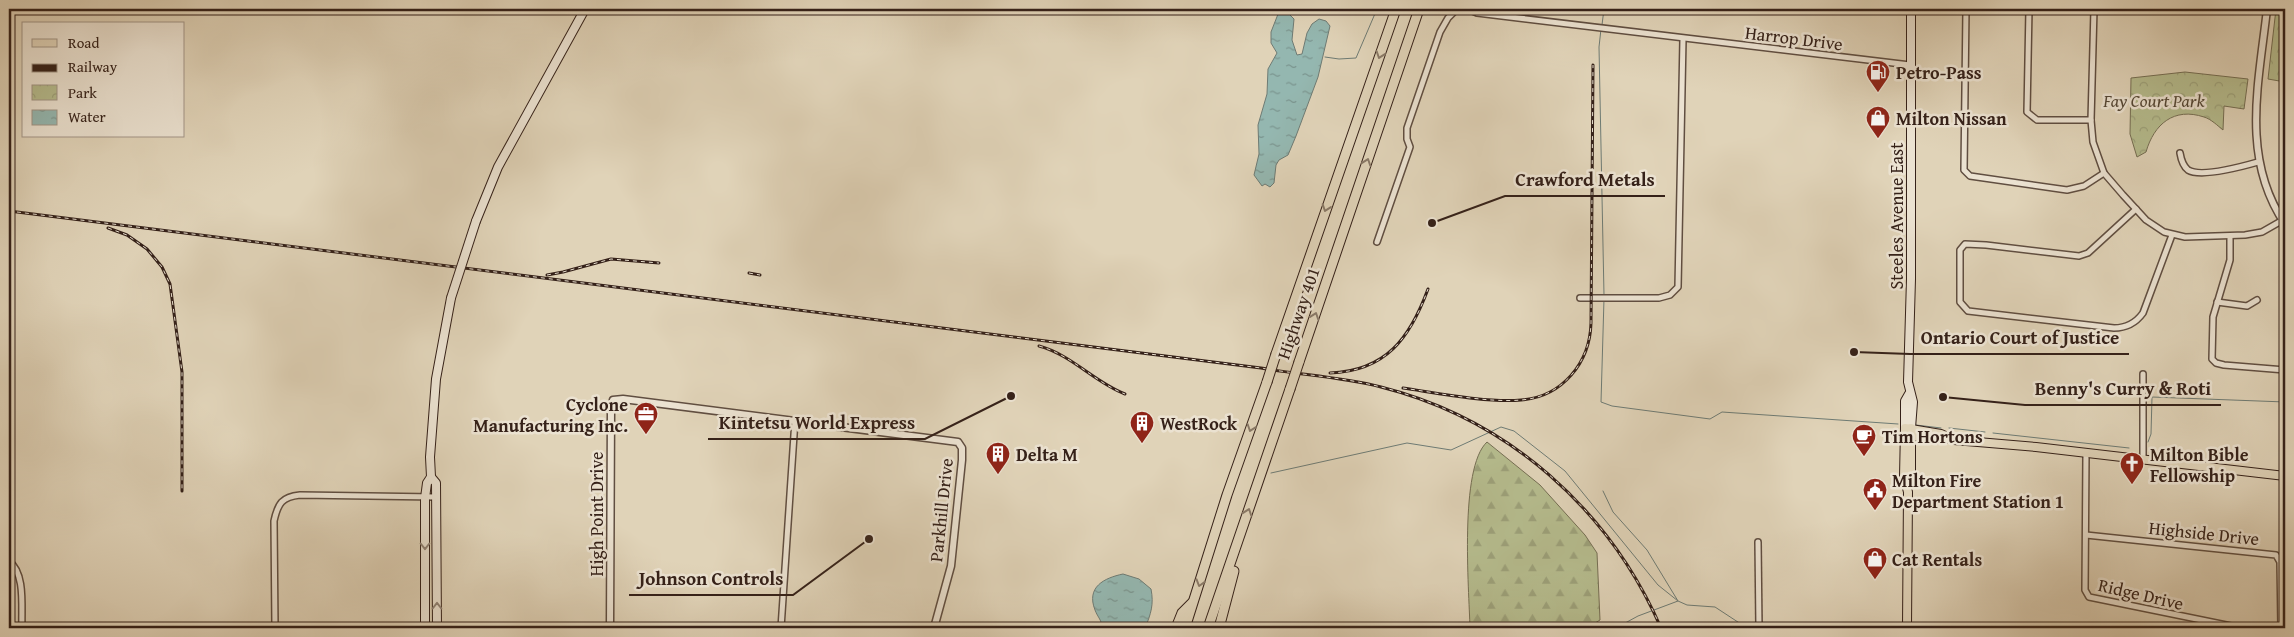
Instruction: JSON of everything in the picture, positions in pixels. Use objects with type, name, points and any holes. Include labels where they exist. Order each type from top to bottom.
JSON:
[{"type":"highway","name":"Highway 401","points":[[1185,628],[1227,495],[1396,9]]},
{"type":"highway","name":"Highway 401","points":[[1208,628],[1419,9]]},
{"type":"highway","points":[[1219,628],[1234,573],[1233,558]]},
{"type":"highway","points":[[1176,628],[1182,613],[1194,601]]},
{"type":"main road","points":[[425,628],[425,498],[427,483],[431,477],[430,457],[436,379],[451,298],[476,221],[498,167],[585,9]]},
{"type":"main road","name":"Steeles Avenue East","points":[[1907,628],[1907,483],[1911,478],[1905,401],[1909,394],[1911,285],[1911,9]]},
{"type":"main road","points":[[1907,432],[1941,434],[1950,438],[2285,476]]},
{"type":"main road","points":[[431,477],[436,483],[437,628]]},
{"type":"street","points":[[1377,242],[1410,147],[1407,139],[1410,120],[1440,32],[1448,18],[1457,9]]},
{"type":"street","name":"Harrop Drive","points":[[1468,9],[1476,14],[1910,66]]},
{"type":"street","points":[[1966,9],[1964,170],[1966,174],[2067,190],[2084,186],[2104,173]]},
{"type":"street","points":[[2029,9],[2027,112],[2037,120],[2091,120]]},
{"type":"street","points":[[2094,9],[2091,120],[2093,142],[2104,173],[2146,220],[2172,235],[2202,238],[2230,237],[2262,232],[2284,222],[2274,203],[2258,162],[2255,112],[2267,9]]},
{"type":"street","points":[[1580,298],[1659,298],[1670,295],[1678,287],[1683,39]]},
{"type":"street","points":[[2180,153],[2188,170],[2195,172],[2224,170],[2258,162]]},
{"type":"street","points":[[2136,210],[2088,253],[2078,256],[1965,244],[1960,250],[1960,302],[1968,311],[2114,328],[2127,326],[2137,320],[2143,313],[2172,235]]},
{"type":"street","points":[[2230,237],[2230,260],[2213,317],[2211,355],[2214,361],[2224,365],[2285,370]]},
{"type":"street","points":[[2216,302],[2248,306],[2257,300]]},
{"type":"street","points":[[2143,374],[2143,460]]},
{"type":"street","name":"Parkhill Drive","points":[[613,400],[628,400],[954,440],[961,444],[962,460],[952,566],[934,628]]},
{"type":"street","name":"High Point Drive","points":[[610,628],[611,416],[613,400]]},
{"type":"street","points":[[781,628],[795,420]]},
{"type":"street","name":"Ridge Drive","points":[[2086,454],[2085,590],[2089,597],[2241,628]]},
{"type":"street","points":[[275,628],[274,521],[277,506],[288,496],[436,497]]},
{"type":"street","name":"Highside Drive","points":[[2086,535],[2276,555],[2280,562],[2283,605],[2281,628]]},
{"type":"street","points":[[1758,542],[1759,628]]},
{"type":"street","points":[[9,561],[17,568],[20,576],[22,628]]},
{"type":"green space","points":[[2276,9],[2285,9],[2285,82],[2268,79]]},
{"type":"green space","name":"Fay Court Park","points":[[2185,72],[2248,79],[2244,109],[2224,106],[2223,130],[2204,117],[2193,114],[2175,116],[2160,126],[2154,133],[2146,152],[2137,157],[2130,134],[2131,78]]},
{"type":"green space","points":[[1487,442],[1540,485],[1585,535],[1597,553],[1600,620],[1587,628],[1470,628],[1469,502],[1472,477],[1478,456]]},
{"type":"water","points":[[1280,9],[1284,9],[1294,19],[1292,40],[1297,55],[1302,54],[1307,33],[1312,24],[1319,19],[1326,21],[1330,26],[1318,77],[1288,155],[1279,160],[1276,165],[1274,183],[1270,187],[1265,184],[1262,186],[1254,175],[1259,154],[1258,125],[1267,94],[1268,69],[1277,53],[1271,43],[1271,32]]},
{"type":"water","points":[[1123,574],[1139,579],[1151,589],[1151,609],[1145,628],[1102,628],[1095,610],[1093,595],[1098,585],[1103,581]]},
{"type":"waterway","points":[[1325,57],[1339,59],[1356,58],[1377,9]]},
{"type":"waterway","points":[[1602,25],[1604,9]]},
{"type":"waterway","points":[[1601,29],[1599,47],[1604,295]]},
{"type":"waterway","points":[[1604,299],[1601,402],[1612,406],[1710,419],[1722,412],[1898,424]]},
{"type":"waterway","points":[[2148,442],[2151,434],[2152,397],[2285,402]]},
{"type":"waterway","points":[[1916,425],[1941,428]]},
{"type":"waterway","points":[[1271,473],[1407,443],[1451,450],[1501,427],[1514,431],[1565,471],[1658,585],[1678,601],[1638,616],[1616,628]]},
{"type":"waterway","points":[[1949,428],[1985,432]]},
{"type":"waterway","points":[[1993,433],[2129,448]]},
{"type":"waterway","points":[[1603,491],[1613,512],[1647,550],[1678,601],[1687,605],[1715,607],[1747,628]]},
{"type":"railway","points":[[1403,388],[1478,399],[1521,400],[1536,397],[1561,385],[1579,364],[1589,338],[1591,323],[1593,65]]},
{"type":"railway","points":[[9,211],[1261,368],[1381,387],[1427,402],[1471,421],[1512,446],[1549,475],[1583,508],[1613,545],[1639,585],[1661,628]]},
{"type":"railway","points":[[108,228],[127,235],[147,249],[162,267],[170,284],[182,372],[182,491]]},
{"type":"railway","points":[[547,275],[611,259],[659,263]]},
{"type":"railway","points":[[749,273],[760,275]]},
{"type":"railway","points":[[1330,373],[1350,371],[1366,366],[1393,349],[1413,323],[1428,289]]},
{"type":"railway","points":[[1039,346],[1073,362],[1103,383],[1125,394]]},
{"type":"place","name":"Petro-Pass","points":[[1878,93]]},
{"type":"place","name":"Milton Nissan","points":[[1878,139]]},
{"type":"place","name":"Crawford Metals","points":[[1432,223]]},
{"type":"place","name":"Ontario Court of Justice","points":[[1854,352]]},
{"type":"place","name":"Kintetsu World Express","points":[[1011,396]]},
{"type":"place","name":"Benny's Curry & Roti","points":[[1943,397]]},
{"type":"place","name":"Cyclone Manufacturing Inc.","points":[[646,435]]},
{"type":"place","name":"WestRock","points":[[1142,444]]},
{"type":"place","name":"Tim Hortons","points":[[1864,457]]},
{"type":"place","name":"Delta M","points":[[998,475]]},
{"type":"place","name":"Milton Bible Fellowship","points":[[2132,485]]},
{"type":"place","name":"Milton Fire Department Station 1","points":[[1875,511]]},
{"type":"place","name":"Johnson Controls","points":[[869,539]]},
{"type":"place","name":"Cat Rentals","points":[[1875,580]]}]
